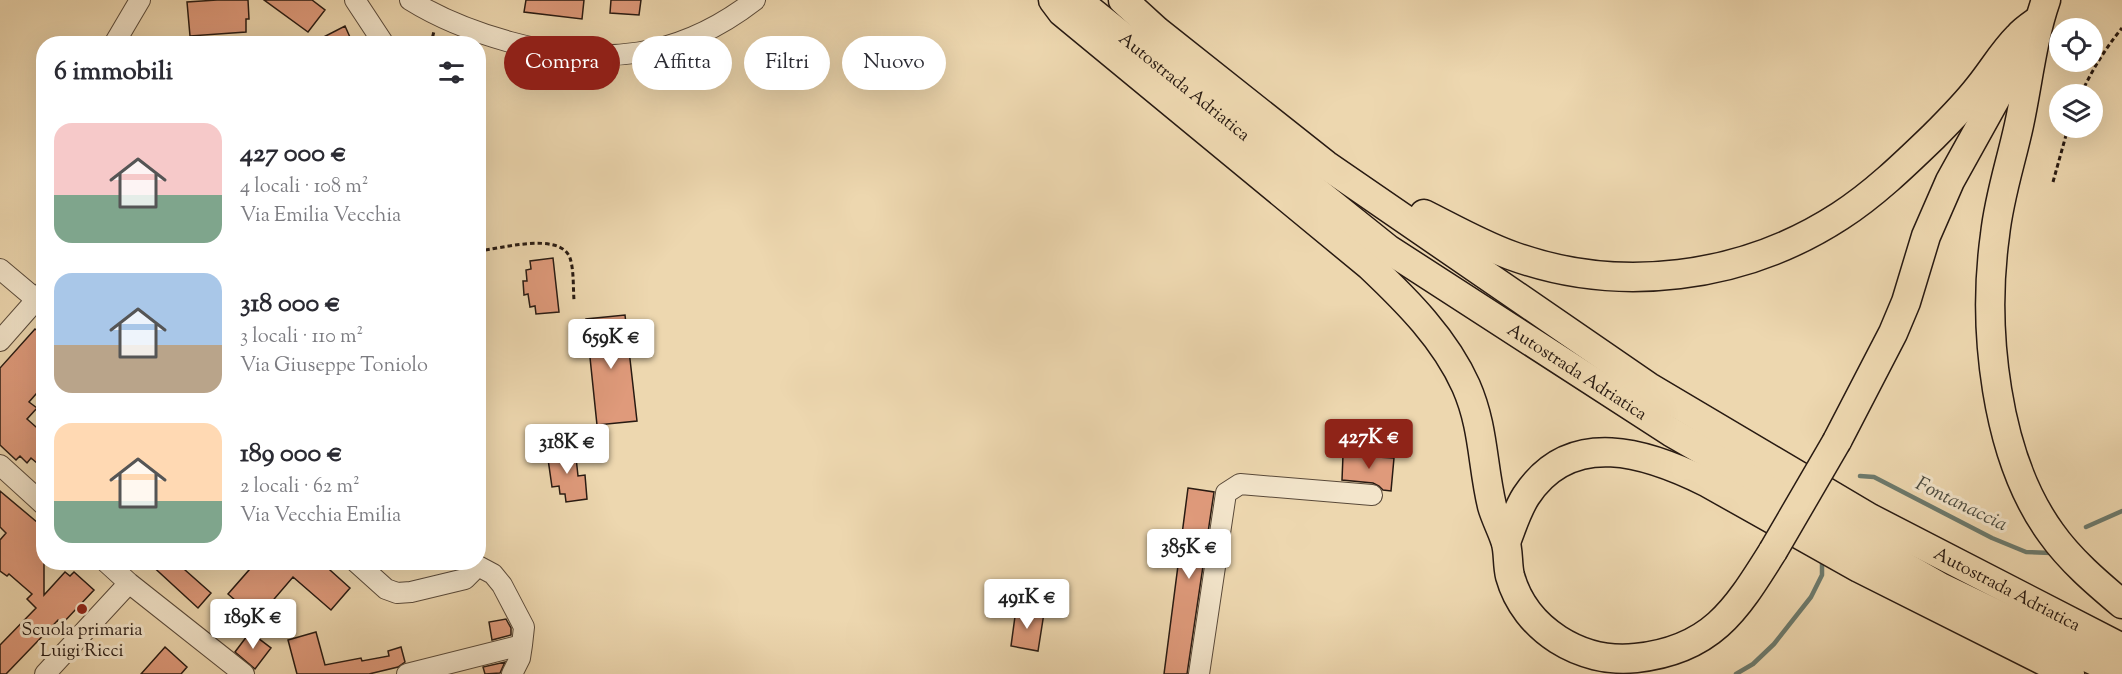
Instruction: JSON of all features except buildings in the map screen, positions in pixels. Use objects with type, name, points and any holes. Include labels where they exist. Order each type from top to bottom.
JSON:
[{"type":"highway","points":[[1053,0],[1062,12],[1370,266],[1401,295],[1420,317],[1449,355],[1470,398],[1483,441],[1492,507],[1506,542],[1510,575],[1516,592],[1530,614],[1559,641],[1596,656],[1612,659],[1646,657],[1671,651],[1708,633],[1735,609],[1773,551],[1837,441],[1893,333],[1906,302],[1926,236],[1950,181],[2047,7]]},
{"type":"highway","name":"Autostrada Adriatica","points":[[1077,0],[1388,249],[1671,432],[1940,587],[2122,674]]},
{"type":"highway","name":"Autostrada Adriatica","points":[[1123,0],[1157,31],[1326,165],[1649,387],[1870,518],[2122,648]]},
{"type":"highway","points":[[1326,165],[1479,243],[1541,265],[1579,273],[1632,278],[1694,273],[1728,265],[1794,241],[1838,217],[1866,198],[1941,129],[1978,88],[2018,36],[2047,7]]},
{"type":"highway","points":[[2047,7],[2003,189],[1994,237],[1991,306],[1993,362],[1999,400],[2018,470],[2038,514],[2068,555],[2122,604]]},
{"type":"highway","points":[[1506,542],[1526,495],[1548,471],[1567,460],[1586,453],[1613,452],[1639,456],[1676,468],[1700,479],[1859,568],[2070,674]]},
{"type":"street","points":[[119,36],[140,0]]},
{"type":"street","points":[[355,0],[379,36]]},
{"type":"street","points":[[410,0],[431,6],[474,32],[566,55],[604,57],[639,53],[696,38],[731,19],[755,0]]},
{"type":"street","points":[[0,269],[36,295]]},
{"type":"street","points":[[0,341],[36,304]]},
{"type":"street","points":[[0,465],[36,498]]},
{"type":"street","points":[[1199,674],[1226,493],[1240,484],[1372,495]]},
{"type":"street","points":[[486,569],[502,585],[524,627],[520,658],[512,674]]},
{"type":"street","points":[[115,570],[244,674]]},
{"type":"street","points":[[365,570],[386,589],[397,593],[411,592],[465,579],[473,570]]},
{"type":"street","points":[[45,674],[129,583]]},
{"type":"street","points":[[407,674],[522,645]]},
{"type":"path","points":[[2086,84],[2091,72],[2122,28]]},
{"type":"path","points":[[2053,182],[2065,138]]},
{"type":"path","points":[[486,250],[533,244],[551,244],[563,248],[570,258],[574,300]]},
{"type":"waterway","name":"Fontanaccia","points":[[1860,476],[1874,477],[1992,538],[2026,552],[2051,553]]},
{"type":"waterway","name":"Fontanaccia","points":[[2086,527],[2122,511]]},
{"type":"waterway","name":"Fontanaccia","points":[[1736,674],[1753,664],[1774,644],[1811,597],[1822,575],[1822,559]]},
{"type":"place","name":"Scuola primaria Luigi Ricci","points":[[82,609]]}]
